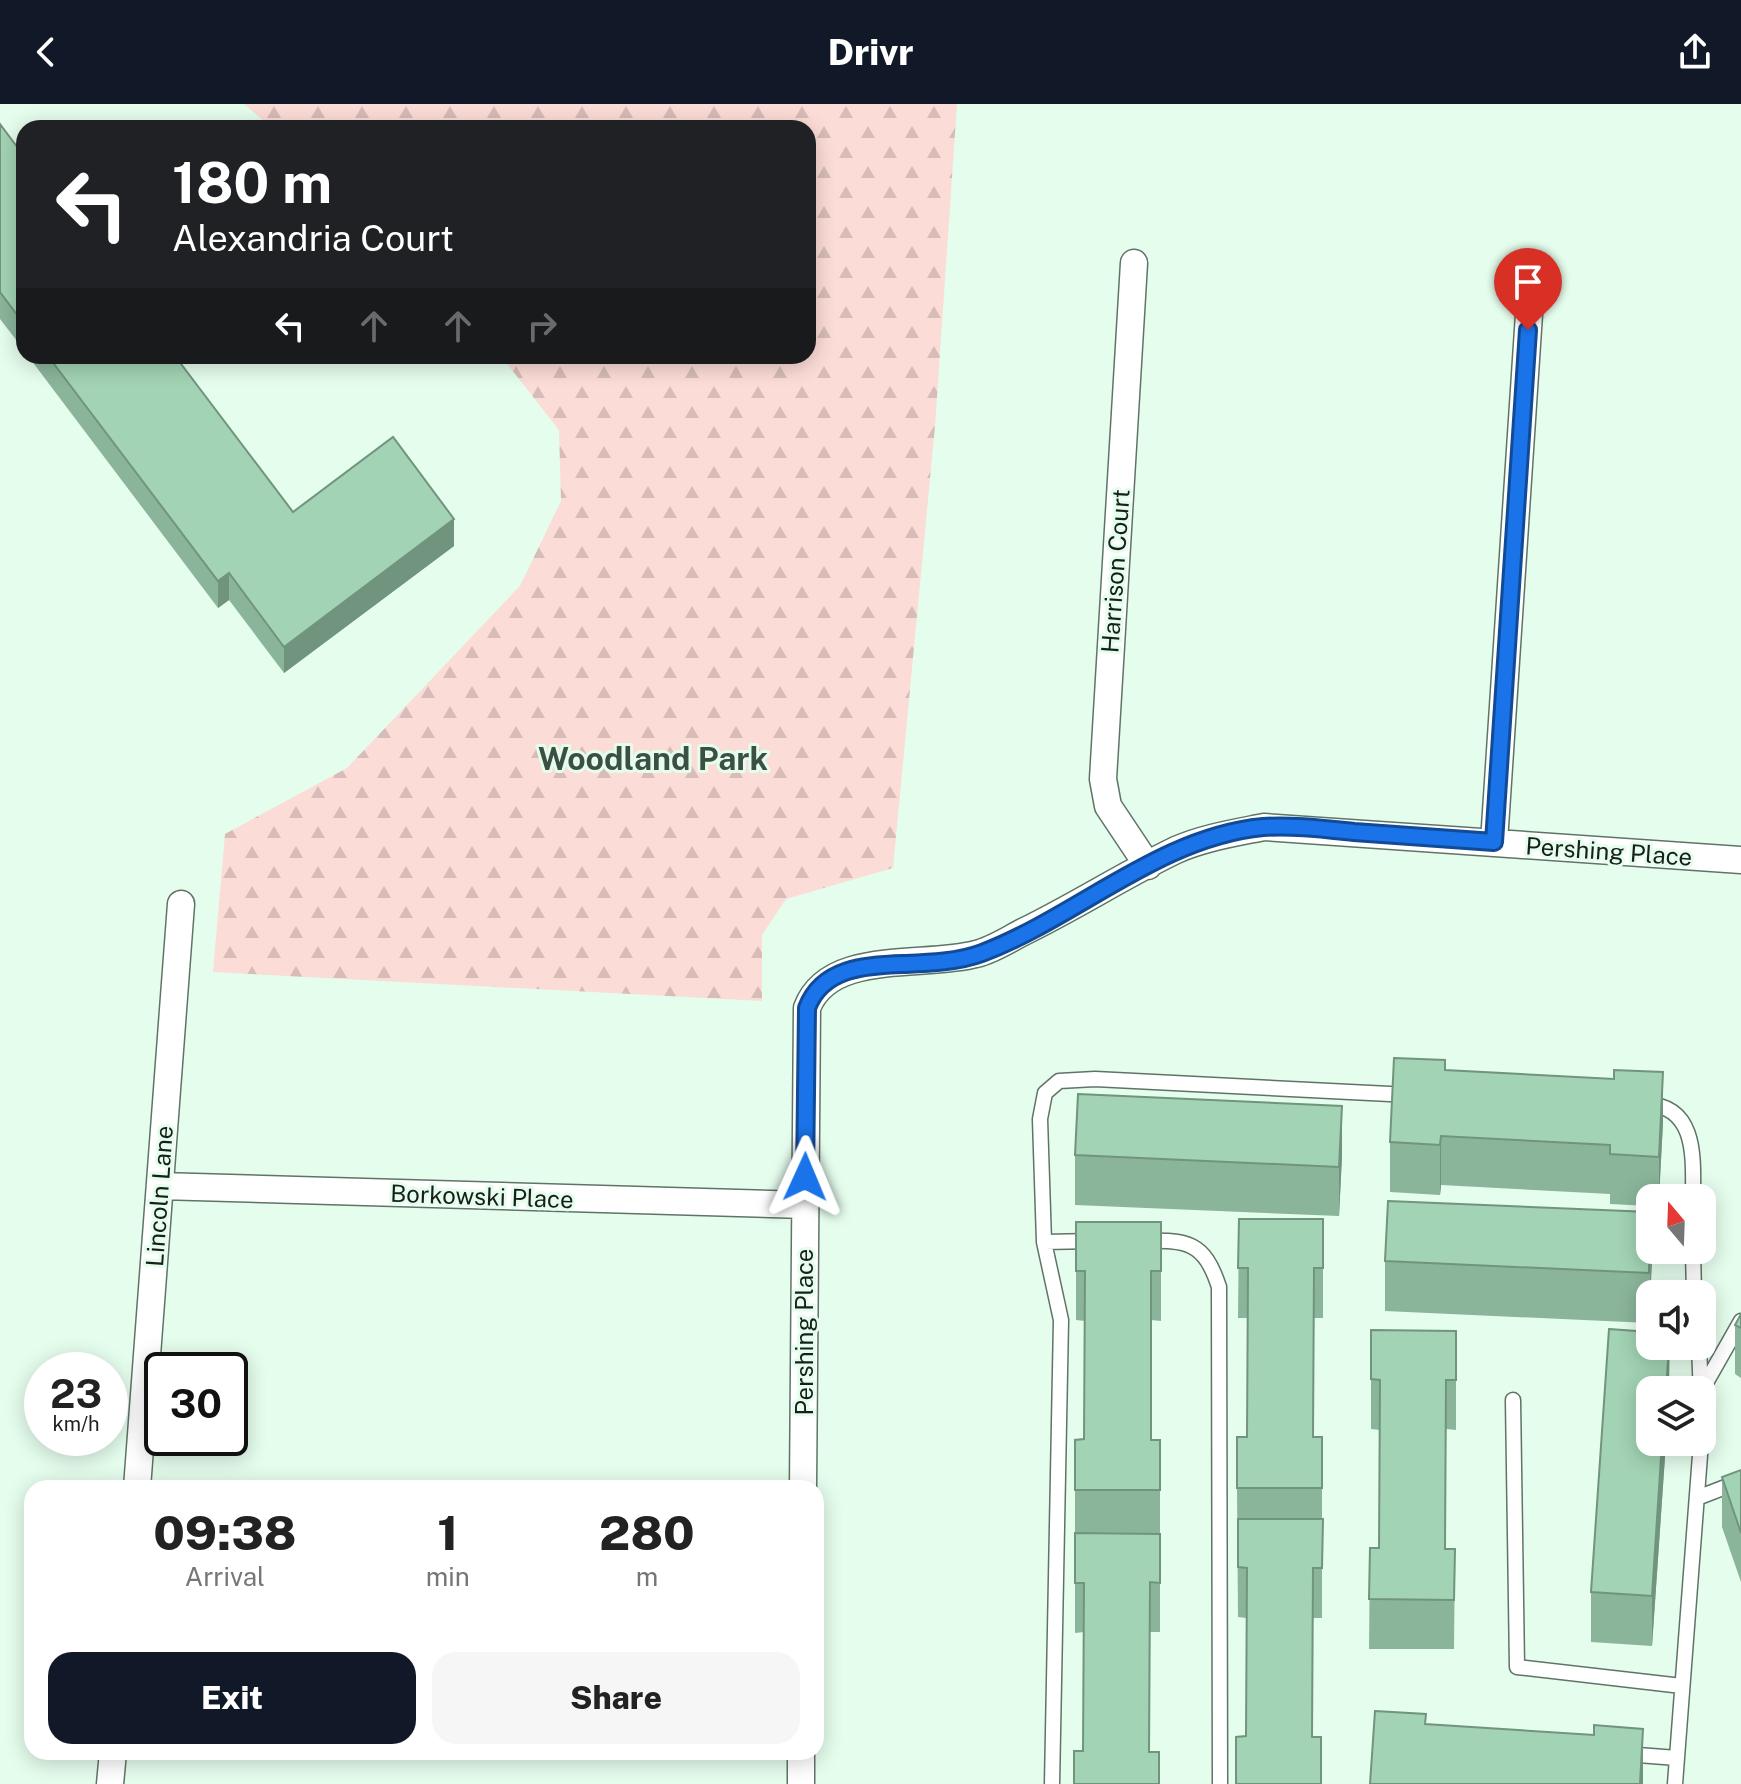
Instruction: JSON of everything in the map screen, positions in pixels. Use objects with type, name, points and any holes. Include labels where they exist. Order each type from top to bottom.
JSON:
[{"type":"street","name":"Harrison Court","points":[[1134,263],[1103,779],[1108,806],[1148,866]]},
{"type":"street","points":[[1494,842],[1530,299]]},
{"type":"street","name":"Pershing Place","points":[[803,1480],[807,1008],[812,993],[824,981],[837,974],[878,965],[923,963],[982,953],[1090,900],[1148,866],[1207,839],[1264,827],[1741,860]]},
{"type":"street","name":"Lincoln Lane","points":[[138,1480],[181,904]]},
{"type":"street","name":"Borkowski Place","points":[[160,1186],[805,1205]]},
{"type":"street","points":[[110,1784],[112,1760]]},
{"type":"street","points":[[801,1760],[801,1784]]},
{"type":"lane","points":[[1052,1784],[1061,1320],[1044,1242],[1040,1119],[1045,1093],[1059,1081],[1095,1079],[1428,1096]]},
{"type":"lane","points":[[1626,1103],[1657,1105],[1680,1117],[1693,1149],[1693,1184]]},
{"type":"lane","points":[[1044,1242],[1179,1240],[1202,1251],[1212,1265],[1219,1287],[1220,1784]]},
{"type":"lane","points":[[1710,1376],[1741,1321]]},
{"type":"lane","points":[[1513,1400],[1517,1667],[1682,1686]]},
{"type":"lane","points":[[1675,1784],[1700,1456]]},
{"type":"lane","points":[[1697,1498],[1741,1481]]},
{"type":"lane","points":[[1615,1754],[1677,1758]]},
{"type":"green space","points":[[244,104],[957,104],[935,426],[893,868],[786,899],[762,935],[762,1001],[213,972],[225,834],[347,768],[520,586],[561,501],[559,430],[507,364],[816,364],[816,120],[263,120]]},
{"type":"building","points":[[0,124],[16,145],[16,313],[0,292]]},
{"type":"building","points":[[54,364],[181,364],[293,512],[393,437],[454,519],[284,647],[229,573],[218,581]]},
{"type":"building","points":[[1394,1058],[1445,1060],[1445,1070],[1614,1079],[1614,1070],[1663,1072],[1659,1157],[1610,1154],[1610,1145],[1441,1136],[1440,1145],[1390,1142]]},
{"type":"building","points":[[1078,1094],[1342,1106],[1339,1167],[1075,1155]]},
{"type":"building","points":[[1388,1201],[1636,1211],[1636,1264],[1649,1264],[1649,1273],[1385,1261]]},
{"type":"building","points":[[1239,1219],[1323,1219],[1323,1268],[1314,1268],[1313,1437],[1322,1437],[1322,1488],[1237,1488],[1237,1437],[1247,1437],[1248,1268],[1238,1268]]},
{"type":"building","points":[[1076,1222],[1161,1222],[1161,1271],[1151,1271],[1151,1440],[1160,1440],[1160,1490],[1075,1490],[1075,1440],[1084,1439],[1085,1271],[1076,1271]]},
{"type":"building","points":[[1741,1314],[1741,1328],[1735,1325]]},
{"type":"building","points":[[1609,1329],[1636,1331],[1636,1360],[1668,1360],[1667,1376],[1636,1376],[1636,1456],[1661,1456],[1652,1596],[1591,1592]]},
{"type":"building","points":[[1371,1330],[1456,1331],[1456,1380],[1446,1380],[1445,1549],[1455,1549],[1454,1600],[1369,1599],[1370,1548],[1379,1548],[1380,1380],[1371,1379]]},
{"type":"building","points":[[1741,1470],[1741,1533],[1722,1477]]},
{"type":"building","points":[[1238,1519],[1323,1519],[1322,1568],[1313,1568],[1312,1737],[1321,1737],[1321,1784],[1236,1784],[1236,1737],[1246,1736],[1247,1568],[1238,1567]]},
{"type":"building","points":[[1075,1533],[1160,1534],[1160,1583],[1150,1582],[1149,1752],[1159,1752],[1159,1784],[1074,1784],[1074,1751],[1083,1751],[1084,1583],[1075,1583]]},
{"type":"building","points":[[1375,1711],[1426,1714],[1425,1724],[1594,1735],[1594,1725],[1643,1729],[1640,1784],[1370,1784]]},
{"type":"district","name":"Woodland Park","points":[[653,758]]},
{"type":"route","points":[[805,1177],[807,1008],[812,993],[837,974],[878,965],[923,963],[982,953],[1090,900],[1175,851],[1207,839],[1264,827],[1494,842],[1528,330]]}]
